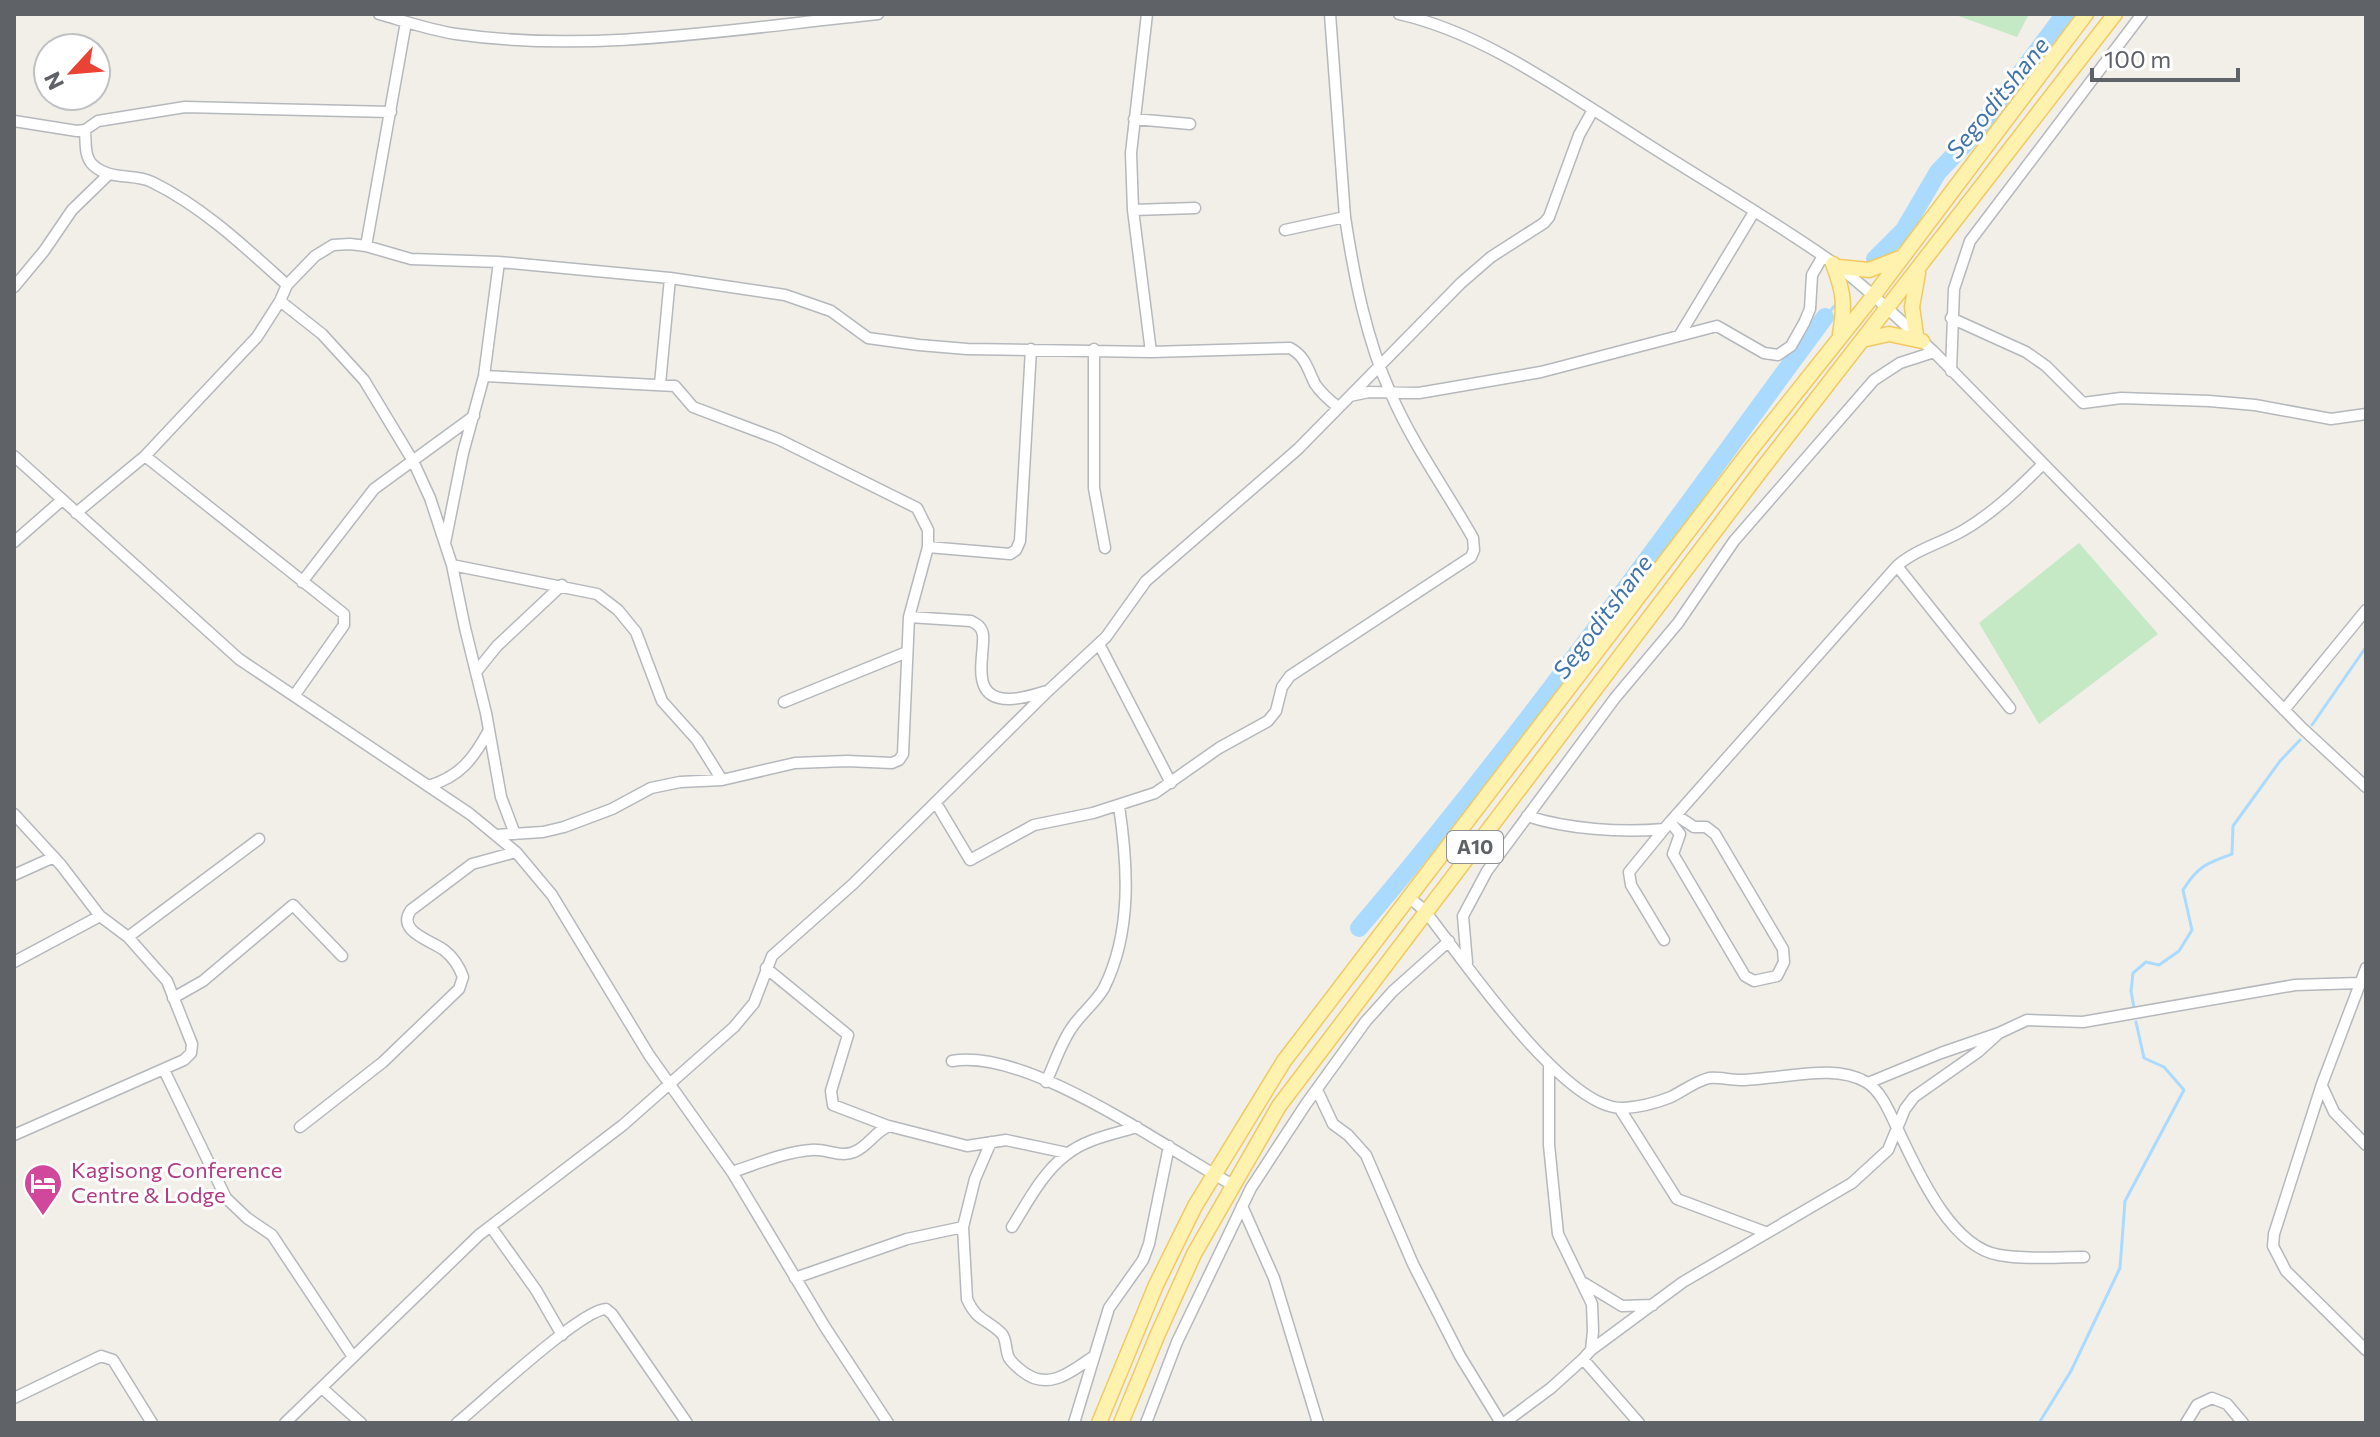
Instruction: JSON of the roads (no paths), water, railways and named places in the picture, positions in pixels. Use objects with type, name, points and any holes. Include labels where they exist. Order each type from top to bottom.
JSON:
[{"type":"main road","name":"A10","points":[[1099,1423],[1156,1285],[1213,1174],[1284,1061],[1874,295],[2086,14]]},
{"type":"main road","name":"A10","points":[[1121,1423],[1175,1296],[1233,1185],[1279,1106],[1887,307],[2115,14]]},
{"type":"main road","points":[[1832,262],[1869,270],[1901,258]]},
{"type":"main road","points":[[1832,262],[1843,287],[1839,339]]},
{"type":"main road","points":[[1862,340],[1889,334],[1919,338],[1912,307],[1919,268]]},
{"type":"main road","points":[[1361,959],[1378,973]]},
{"type":"street","points":[[379,14],[432,30],[483,36],[607,40],[878,14]]},
{"type":"street","points":[[1147,14],[1131,153],[1133,210],[1151,352]]},
{"type":"street","points":[[936,803],[970,860],[1034,825],[1119,806],[1155,793],[1273,716],[1282,687],[1290,676],[1471,557],[1473,538],[1390,393],[1379,366],[1359,292],[1345,217],[1330,14]]},
{"type":"street","points":[[1399,14],[1420,18],[1459,33],[1593,110],[1832,262],[1874,295],[1934,352],[2284,710],[2366,787]]},
{"type":"street","points":[[1951,371],[1954,289],[1961,263],[1978,228],[2142,14]]},
{"type":"street","points":[[366,246],[406,22]]},
{"type":"street","points":[[14,121],[77,131],[85,130],[98,121],[185,107],[391,112]]},
{"type":"street","points":[[285,1423],[472,1241],[623,1125],[746,1015],[754,1003],[772,956],[853,884],[1099,644],[1118,623],[1131,598],[1146,581],[1278,468],[1461,283],[1491,257],[1549,217],[1579,135],[1593,110]]},
{"type":"street","points":[[14,111],[26,122]]},
{"type":"street","points":[[1134,119],[1190,124]]},
{"type":"street","points":[[85,130],[90,162],[109,174],[143,178],[169,192],[228,231],[287,285]]},
{"type":"street","points":[[14,287],[72,210],[109,174]]},
{"type":"street","points":[[1133,210],[1195,208]]},
{"type":"street","points":[[1679,336],[1754,212]]},
{"type":"street","points":[[1285,230],[1345,217]]},
{"type":"street","points":[[76,513],[145,456],[257,337],[287,285],[315,256],[333,245],[366,246],[411,259],[499,262],[670,278],[785,295],[820,305],[868,338],[967,349],[1151,352],[1290,348],[1300,353],[1308,363],[1319,390],[1338,407]]},
{"type":"street","points":[[445,544],[463,453],[484,376],[499,262]]},
{"type":"street","points":[[1348,397],[1369,392],[1419,393],[1541,372],[1717,326],[1764,353],[1784,352],[1810,309],[1812,275],[1832,262]]},
{"type":"street","points":[[660,384],[670,278]]},
{"type":"street","points":[[280,301],[322,334],[364,380],[413,461],[430,498],[452,565],[501,797],[515,834]]},
{"type":"street","points":[[1951,318],[2026,352],[2046,366],[2083,403],[2121,398],[2209,401],[2255,405],[2331,419],[2366,414]]},
{"type":"street","points":[[928,547],[1010,554],[1016,550],[1020,541],[1031,349]]},
{"type":"street","points":[[1094,349],[1094,488],[1105,548]]},
{"type":"street","points":[[1467,965],[1463,916],[1487,871],[1631,677],[1678,623],[1734,541],[1848,408],[1886,371],[1934,352]]},
{"type":"street","points":[[484,376],[675,386],[693,407],[778,439],[917,508],[928,530],[928,547],[909,617],[903,754],[899,760],[892,763],[795,763],[722,780],[680,782],[651,788],[612,809],[564,827],[496,835]]},
{"type":"street","points":[[302,582],[365,499],[474,416]]},
{"type":"street","points":[[14,456],[239,659],[470,814],[516,852],[552,895],[668,1083],[732,1172],[795,1278],[888,1423]]},
{"type":"street","points":[[145,456],[344,614],[344,625],[294,696]]},
{"type":"street","points":[[1664,940],[1628,878],[1629,872],[1897,566],[1975,524],[2020,488],[2042,465]]},
{"type":"street","points":[[14,542],[62,500]]},
{"type":"street","points":[[452,565],[597,594],[628,620],[636,632],[662,701],[697,740],[722,780]]},
{"type":"street","points":[[1897,566],[2010,708]]},
{"type":"street","points":[[476,672],[497,646],[562,585]]},
{"type":"street","points":[[2284,710],[2366,610]]},
{"type":"street","points":[[909,617],[971,621],[980,626],[983,634],[979,665],[982,680],[987,690],[997,696],[1008,700],[1048,691]]},
{"type":"street","points":[[1099,644],[1171,783]]},
{"type":"street","points":[[784,702],[907,652]]},
{"type":"street","points":[[428,786],[455,775],[466,766],[489,730]]},
{"type":"street","points":[[1046,1082],[1071,1029],[1104,987],[1120,938],[1126,859],[1119,806]]},
{"type":"street","points":[[14,814],[54,857],[100,916],[128,937],[167,981],[192,1044],[191,1053],[164,1070],[14,1135]]},
{"type":"street","points":[[1527,816],[1542,821],[1625,831],[1670,822],[1706,827],[1715,834],[1783,949],[1784,962],[1777,976],[1754,981],[1745,976],[1673,854],[1680,834],[1670,822]]},
{"type":"street","points":[[128,937],[259,839]]},
{"type":"street","points":[[300,1127],[383,1062],[459,989],[463,977],[459,966],[444,951],[411,930],[406,924],[411,910],[472,864],[516,852]]},
{"type":"street","points":[[14,875],[54,857]]},
{"type":"street","points":[[1409,897],[1425,911],[1549,1065],[1583,1093],[1620,1109],[1648,1105],[1710,1078],[1739,1080],[1842,1074],[1868,1083],[1879,1095],[1909,1155],[1938,1203],[1965,1239],[1996,1255],[2084,1257]]},
{"type":"street","points":[[173,998],[203,981],[293,905],[342,956]]},
{"type":"street","points":[[14,962],[100,916]]},
{"type":"street","points":[[1146,1423],[1177,1342],[1242,1206],[1274,1152],[1376,1010],[1449,941]]},
{"type":"street","points":[[766,968],[848,1035],[831,1091],[833,1105],[889,1126],[967,1146],[1022,1142],[1067,1153]]},
{"type":"street","points":[[2366,968],[2322,1084],[2274,1234],[2273,1246],[2286,1271],[2366,1350]]},
{"type":"street","points":[[1868,1083],[2027,1020],[2083,1022],[2295,985],[2359,983]]},
{"type":"street","points":[[1317,1090],[1333,1124],[1366,1155],[1413,1264],[1460,1356],[1503,1423],[1683,1282],[1852,1183],[1888,1150],[1905,1109],[1914,1097],[1978,1052],[1999,1033]]},
{"type":"street","points":[[952,1061],[984,1059],[1046,1082],[1137,1127],[1233,1185]]},
{"type":"street","points":[[1549,1065],[1549,1145],[1558,1234],[1592,1304],[1594,1319],[1587,1355],[1639,1423]]},
{"type":"street","points":[[164,1070],[226,1198],[247,1218],[272,1235],[353,1357]]},
{"type":"street","points":[[2322,1084],[2334,1112],[2366,1145]]},
{"type":"street","points":[[1620,1109],[1677,1199],[1765,1232]]},
{"type":"street","points":[[732,1172],[796,1152],[816,1149],[845,1155],[856,1152],[879,1130],[889,1126]]},
{"type":"street","points":[[1012,1227],[1057,1162],[1067,1153],[1099,1138],[1137,1127]]},
{"type":"street","points":[[991,1142],[975,1179],[963,1227],[967,1299],[977,1316],[1001,1333],[1009,1359],[1030,1378],[1055,1380],[1094,1356]]},
{"type":"street","points":[[1074,1423],[1109,1308],[1143,1260],[1149,1244],[1169,1146]]},
{"type":"street","points":[[1242,1206],[1274,1278],[1318,1423]]},
{"type":"street","points":[[491,1227],[536,1290],[562,1335]]},
{"type":"street","points":[[795,1278],[907,1239],[963,1227]]},
{"type":"street","points":[[1583,1282],[1622,1306],[1655,1304]]},
{"type":"street","points":[[457,1423],[562,1335],[598,1309],[606,1309],[612,1314],[687,1423]]},
{"type":"street","points":[[14,1398],[101,1356],[108,1357],[113,1360],[152,1423]]},
{"type":"street","points":[[322,1388],[361,1423]]},
{"type":"street","points":[[2186,1423],[2197,1405],[2212,1398],[2227,1404],[2243,1423]]},
{"type":"waterway","name":"Segoditshane","points":[[1875,259],[1904,230],[1938,172],[1978,130],[2065,14]]},
{"type":"waterway","name":"Segoditshane","points":[[1825,317],[1838,302]]},
{"type":"waterway","name":"Segoditshane","points":[[1359,928],[1539,703],[1825,317]]},
{"type":"waterway","points":[[2312,725],[2366,647]]},
{"type":"waterway","points":[[2134,1008],[2131,991],[2133,973],[2146,962],[2159,965],[2179,951],[2192,930],[2183,890],[2204,866],[2232,854],[2233,826],[2280,761],[2300,740]]},
{"type":"waterway","points":[[2039,1423],[2071,1371],[2120,1268],[2125,1201],[2184,1090],[2164,1067],[2144,1058],[2136,1022]]},
{"type":"place","name":"Kagisong Conference Centre & Lodge","points":[[43,1217]]}]
